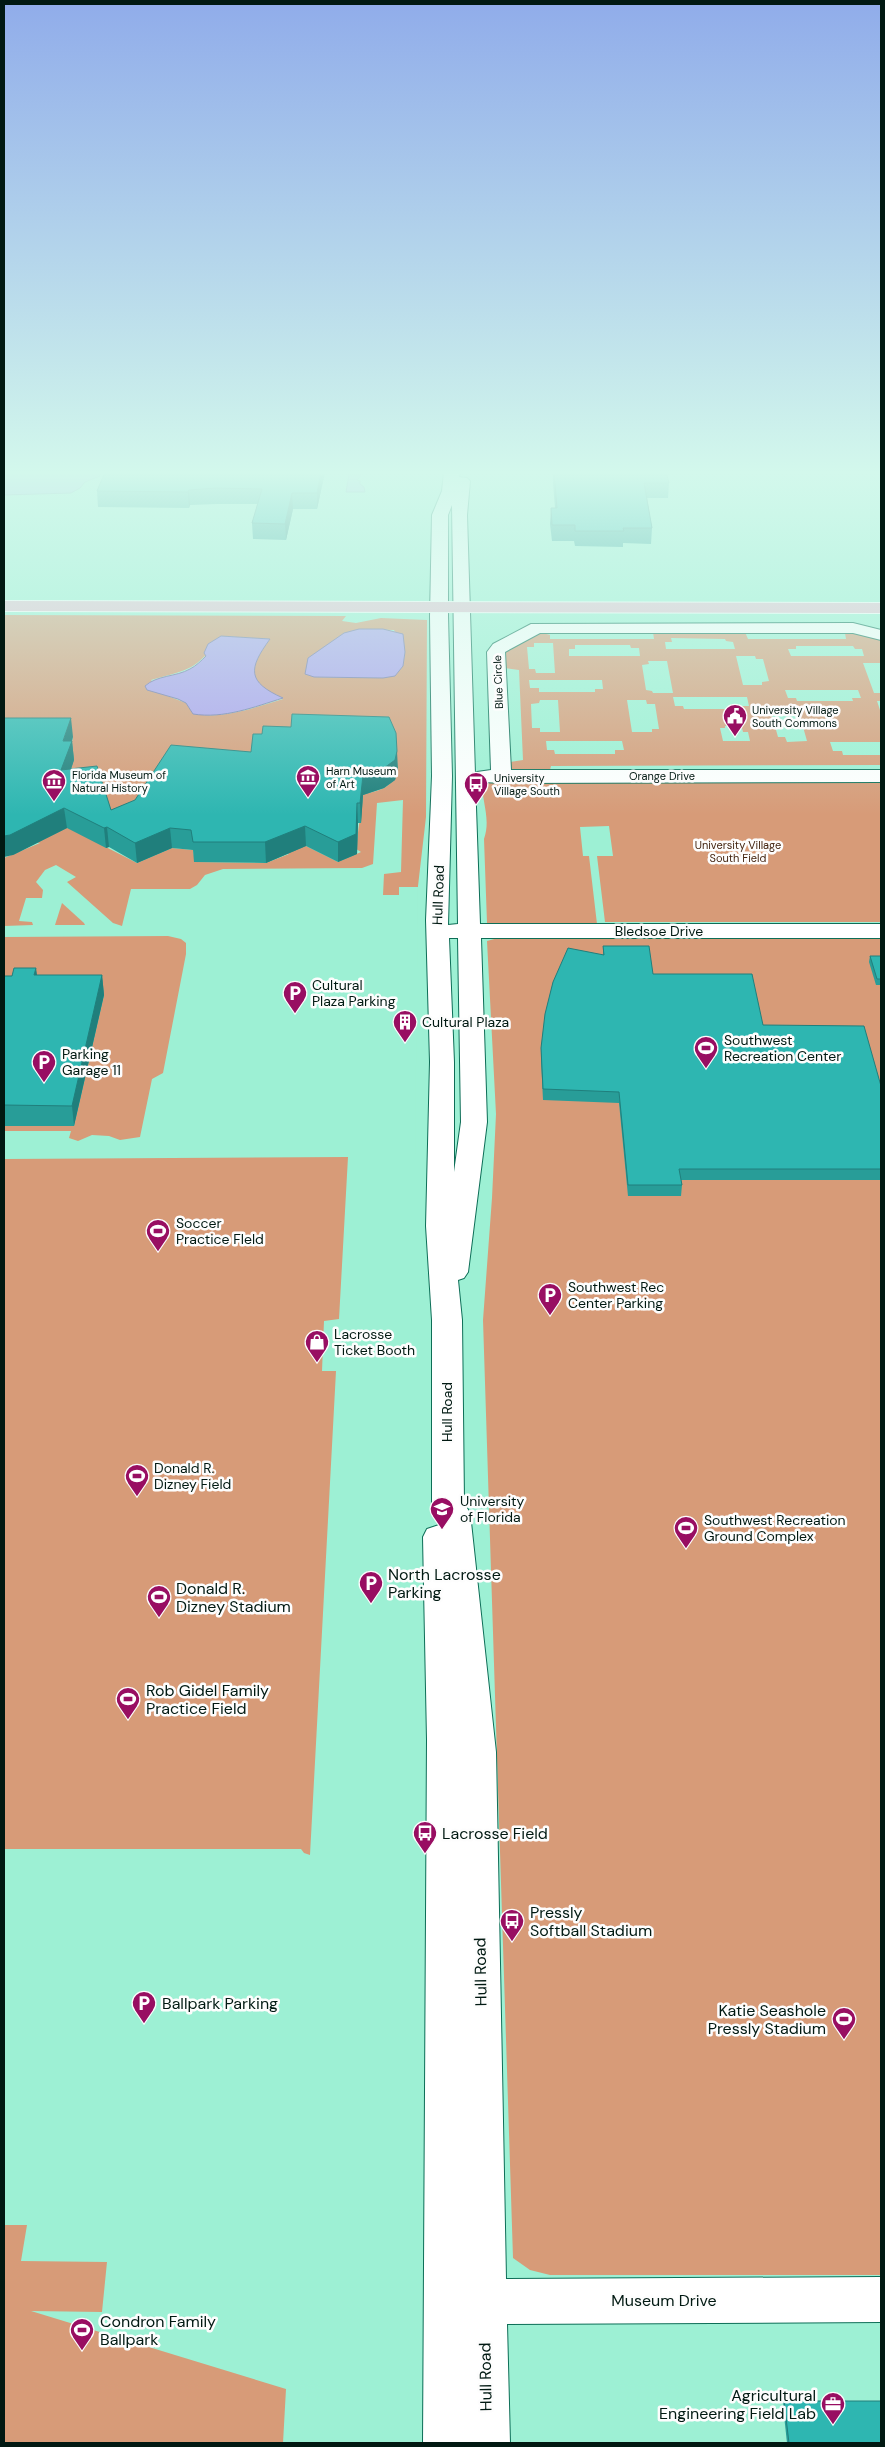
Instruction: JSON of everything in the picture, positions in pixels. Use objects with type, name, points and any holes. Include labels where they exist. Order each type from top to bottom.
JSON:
[{"type":"main road","points":[[4,594],[439,601]]},
{"type":"main road","points":[[4,606],[881,595]]},
{"type":"main road","points":[[462,601],[881,608]]},
{"type":"street","name":"Hull Road","points":[[439,586],[442,776],[437,931],[442,1062],[440,1226],[447,1320],[448,1503],[454,1513],[477,1728],[465,2302],[447,2443]]},
{"type":"street","name":"Hull Road","points":[[447,1320],[464,1209],[474,1122],[468,931],[461,586]]},
{"type":"street","name":"Blue Circle","points":[[501,776],[496,652],[499,648],[537,628],[853,628],[881,635]]},
{"type":"street","name":"Orange Drive","points":[[442,776],[881,776]]},
{"type":"street","name":"Bledsoe Drive","points":[[437,931],[881,931]]},
{"type":"street","name":"Museum Drive","points":[[465,2302],[881,2299]]},
{"type":"street","name":"Hull Road","points":[[465,2302],[486,2443]]},
{"type":"green space","points":[[4,615],[346,616],[342,621],[356,623],[381,618],[427,620],[426,817],[418,887],[399,887],[399,895],[383,895],[384,874],[401,872],[403,800],[377,803],[373,864],[362,868],[223,869],[205,875],[197,885],[190,889],[131,889],[122,926],[113,923],[67,882],[76,877],[56,865],[45,870],[36,882],[43,890],[42,898],[26,898],[19,921],[32,922],[33,925],[4,926],[4,858],[40,843],[28,842],[56,791],[73,738],[4,737]],"holes":[[[359,629],[394,630],[405,652],[403,666],[395,675],[383,678],[314,677]],[[221,636],[269,639],[255,664],[255,678],[258,684],[265,690],[283,699],[227,714],[193,714],[186,703],[165,695],[151,680],[192,667]],[[396,752],[397,770],[392,782],[380,790],[363,794],[357,840],[348,844],[361,852],[338,862],[306,846],[280,849],[289,854],[266,863],[195,862],[193,850],[172,848],[137,863],[100,844]]]},
{"type":"green space","name":"University Village South","points":[[539,632],[550,635],[550,639],[654,639],[653,632],[745,632],[748,639],[846,639],[845,633],[857,632],[881,640],[881,663],[863,663],[874,693],[881,693],[881,701],[877,701],[881,713],[881,742],[830,742],[833,751],[842,751],[843,755],[881,755],[881,765],[551,766],[550,770],[540,772],[517,771],[509,767],[510,762],[523,760],[519,670],[504,668],[502,652]],"holes":[[[671,638],[725,639],[726,641],[733,642],[735,649],[666,649],[665,642],[672,642]],[[534,643],[553,643],[555,673],[536,673],[535,669],[529,669],[527,647],[534,647]],[[575,645],[630,645],[631,648],[639,648],[640,656],[569,656],[569,649],[575,649]],[[796,646],[853,646],[855,649],[862,649],[864,656],[791,656],[788,649],[796,649]],[[736,656],[755,656],[756,659],[763,659],[769,681],[762,682],[762,685],[743,685]],[[648,661],[667,661],[673,693],[653,693],[646,690],[642,665],[649,664]],[[529,680],[602,680],[603,689],[595,689],[595,692],[539,692],[539,688],[530,688]],[[785,690],[858,690],[861,698],[852,698],[853,701],[797,701],[796,698],[788,698]],[[673,697],[747,697],[749,706],[740,706],[740,709],[684,709],[683,706],[675,706]],[[540,700],[558,700],[560,732],[540,732],[540,728],[532,728],[531,704],[539,703]],[[627,700],[646,700],[647,704],[655,704],[659,729],[652,729],[652,732],[632,732]],[[778,709],[798,709],[807,741],[787,742],[785,737],[778,737],[771,712],[779,712]],[[725,726],[742,728],[743,732],[748,732],[750,741],[723,741],[720,728],[725,728]],[[546,741],[622,741],[624,750],[615,750],[615,754],[555,754],[554,750],[547,750]]]},
{"type":"green space","name":"University Village South Field","points":[[881,780],[881,922],[605,922],[597,856],[613,856],[609,826],[580,827],[583,856],[589,856],[597,924],[499,925],[487,923],[484,839],[487,824],[482,783],[497,781]]},
{"type":"green space","points":[[62,903],[84,923],[85,925],[55,925]]},
{"type":"green space","points":[[168,936],[181,939],[186,943],[186,954],[163,1073],[152,1079],[140,1137],[120,1140],[109,1136],[92,1135],[78,1141],[69,1138],[71,1131],[4,1131],[4,1126],[74,1126],[104,995],[4,996],[4,937]]},
{"type":"green space","name":"Southwest Recreation Ground Complex","points":[[498,938],[881,938],[881,2275],[550,2275],[530,2270],[513,2258],[483,1320],[496,1114],[487,941]]},
{"type":"green space","name":"Donald R. Dizney Stadium","points":[[348,1157],[339,1319],[324,1321],[322,1371],[336,1371],[310,1855],[304,1853],[301,1849],[4,1849],[4,1159]]},
{"type":"green space","name":"Condron Family Ballpark","points":[[4,2225],[27,2225],[21,2261],[107,2262],[102,2312],[31,2311],[286,2389],[283,2443],[4,2443]]},
{"type":"shaded area","points":[[359,629],[383,629],[403,634],[405,652],[403,666],[395,676],[383,678],[314,677],[305,674],[308,658],[344,633]]},
{"type":"shaded area","points":[[221,636],[270,639],[258,659],[255,674],[257,680],[263,686],[283,698],[227,714],[205,715],[193,714],[186,703],[178,699],[147,690],[145,686],[150,682],[185,672],[194,666],[206,656],[204,653],[208,644]]},
{"type":"building","points":[[292,714],[389,717],[396,733],[397,751],[395,760],[384,768],[363,775],[360,803],[357,803],[356,834],[338,842],[305,826],[265,842],[193,842],[191,830],[170,828],[135,843],[107,827],[104,828],[64,808],[10,835],[4,836],[4,718],[71,718],[63,741],[72,741],[61,770],[97,766],[111,810],[135,800],[171,745],[251,752],[253,734],[262,734],[263,726],[291,727]]},
{"type":"building","name":"Southwest Recreation Center","points":[[603,946],[649,946],[653,974],[752,974],[763,1025],[864,1026],[881,1086],[881,1169],[679,1169],[682,1185],[628,1185],[619,1092],[543,1089],[541,1048],[545,1014],[553,982],[568,948],[604,955]]},
{"type":"building","points":[[870,956],[881,956],[881,979],[877,979]]},
{"type":"building","name":"Parking Garage 11","points":[[14,968],[36,968],[34,975],[102,975],[72,1106],[4,1105],[4,976],[12,976]]},
{"type":"building","name":"Agricultural Engineering Field Lab","points":[[784,2401],[881,2401],[881,2443],[789,2443]]},
{"type":"place","name":"University Village South Commons","points":[[735,737]]},
{"type":"place","name":"Harn Museum of Art","points":[[308,798]]},
{"type":"place","name":"Florida Museum of Natural History","points":[[54,802]]},
{"type":"place","name":"University Village South","points":[[476,805]]},
{"type":"place","name":"Cultural Plaza Parking","points":[[295,1014]]},
{"type":"place","name":"Cultural Plaza","points":[[405,1043]]},
{"type":"place","name":"Southwest Recreation Center","points":[[706,1069]]},
{"type":"place","name":"Parking Garage 11","points":[[44,1083]]},
{"type":"place","name":"Soccer Practice FIeld","points":[[158,1252]]},
{"type":"place","name":"Southwest Rec Center Parking","points":[[550,1316]]},
{"type":"place","name":"Lacrosse Ticket Booth","points":[[317,1363]]},
{"type":"place","name":"Donald R. Dizney Field","points":[[137,1497]]},
{"type":"place","name":"University of Florida","points":[[442,1530]]},
{"type":"place","name":"Southwest Recreation Ground Complex","points":[[686,1549]]},
{"type":"place","name":"North Lacrosse Parking","points":[[371,1604]]},
{"type":"place","name":"Donald R. Dizney Stadium","points":[[159,1618]]},
{"type":"place","name":"Rob Gidel Family Practice Field","points":[[128,1720]]},
{"type":"place","name":"Lacrosse Field","points":[[425,1854]]},
{"type":"place","name":"Pressly Softball Stadium","points":[[512,1942]]},
{"type":"place","name":"Ballpark Parking","points":[[144,2024]]},
{"type":"place","name":"Katie Seashole Pressly Stadium","points":[[844,2040]]},
{"type":"place","name":"Condron Family Ballpark","points":[[82,2351]]},
{"type":"place","name":"Agricultural Engineering Field Lab","points":[[833,2425]]}]
